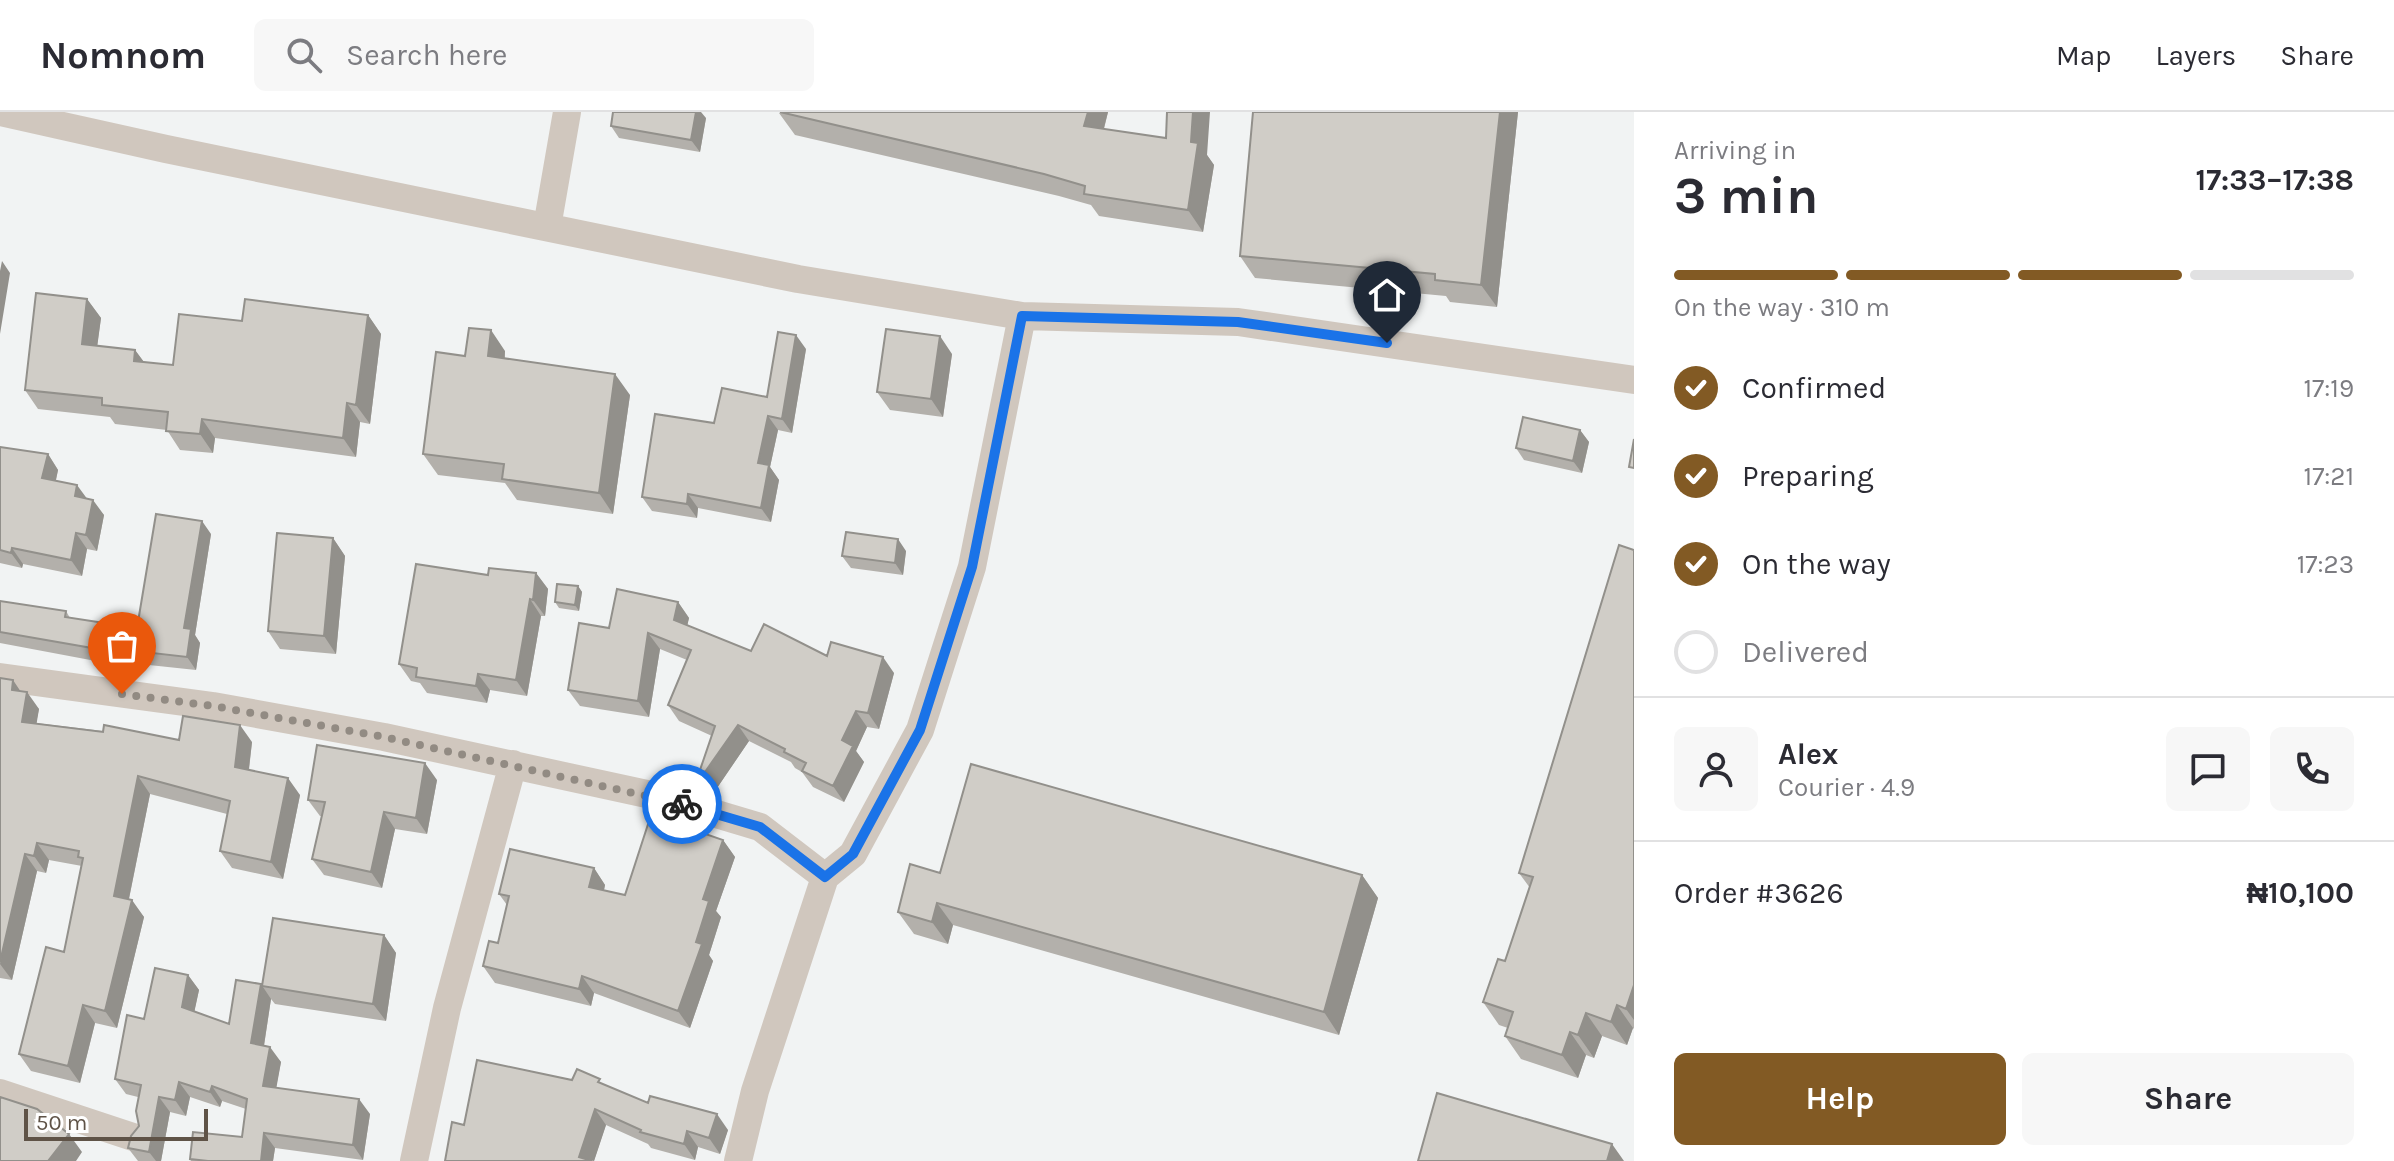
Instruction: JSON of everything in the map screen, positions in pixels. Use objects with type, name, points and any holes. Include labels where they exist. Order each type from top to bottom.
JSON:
[{"type":"street","points":[[0,112],[798,279],[1022,316],[1238,322],[1634,380]]},
{"type":"street","points":[[547,227],[567,112]]},
{"type":"street","points":[[738,1161],[755,1091],[825,877],[853,854],[920,730],[972,567],[1022,316]]},
{"type":"street","points":[[0,677],[229,709],[384,737],[656,796],[760,827],[825,877]]},
{"type":"street","points":[[414,1161],[447,1008],[513,764]]},
{"type":"street","points":[[0,1093],[133,1137]]},
{"type":"building","points":[[613,112],[696,112],[691,140],[611,126]]},
{"type":"building","points":[[780,112],[1088,112],[1084,126],[1166,138],[1167,112],[1193,112],[1191,142],[1198,143],[1188,210],[1084,194],[1085,186],[1044,174]]},
{"type":"building","points":[[1253,112],[1500,112],[1481,285],[1435,280],[1435,274],[1240,256]]},
{"type":"building","points":[[36,293],[87,299],[82,344],[135,350],[134,361],[173,365],[179,314],[242,321],[245,299],[368,315],[356,405],[347,403],[343,438],[202,419],[200,434],[166,431],[168,412],[102,405],[102,398],[25,390]]},
{"type":"building","points":[[469,328],[491,330],[488,356],[615,374],[599,493],[502,479],[504,464],[423,454],[436,352],[465,356]]},
{"type":"building","points":[[886,329],[940,336],[931,399],[877,392]]},
{"type":"building","points":[[778,332],[796,335],[782,419],[768,416],[758,463],[769,465],[761,508],[688,494],[687,504],[642,497],[655,414],[714,423],[722,388],[767,397]]},
{"type":"building","points":[[1523,417],[1580,430],[1573,461],[1516,448]]},
{"type":"building","points":[[1634,439],[1634,468],[1629,467]]},
{"type":"building","points":[[0,447],[48,454],[42,478],[77,485],[75,496],[93,500],[86,535],[76,533],[71,560],[12,548],[11,553],[0,550]]},
{"type":"building","points":[[156,514],[202,521],[184,628],[191,629],[187,657],[92,648],[0,632],[0,601],[66,611],[65,617],[137,628]]},
{"type":"building","points":[[846,532],[898,539],[895,563],[842,556]]},
{"type":"building","points":[[277,533],[333,538],[324,636],[268,631]]},
{"type":"building","points":[[1619,545],[1634,550],[1634,985],[1626,1009],[1617,1005],[1611,1022],[1586,1013],[1578,1035],[1570,1032],[1562,1055],[1505,1036],[1513,1012],[1483,1002],[1498,959],[1505,961],[1533,877],[1519,873]]},
{"type":"building","points":[[416,564],[488,575],[489,568],[536,573],[516,680],[478,674],[476,686],[416,677],[417,668],[399,664]]},
{"type":"building","points":[[557,584],[578,586],[575,605],[555,602]]},
{"type":"building","points":[[617,589],[678,602],[674,620],[751,651],[764,624],[827,656],[831,642],[883,657],[868,713],[856,711],[842,740],[853,746],[833,786],[802,771],[806,763],[784,752],[785,749],[738,725],[705,772],[700,770],[715,726],[668,705],[691,650],[648,633],[638,701],[568,690],[579,623],[609,628]]},
{"type":"building","points":[[0,678],[13,680],[12,690],[27,692],[22,722],[103,732],[104,725],[179,740],[183,716],[240,725],[235,767],[288,778],[271,862],[220,851],[230,801],[138,776],[114,896],[132,900],[105,1011],[83,1005],[68,1066],[19,1054],[46,947],[64,952],[83,858],[78,857],[79,851],[37,843],[34,856],[25,854],[0,962]]},
{"type":"building","points":[[317,745],[425,763],[416,818],[384,812],[371,872],[312,859],[325,802],[308,800]]},
{"type":"building","points":[[971,764],[1362,875],[1324,1012],[937,903],[932,922],[898,912],[910,864],[940,873]]},
{"type":"building","points":[[651,815],[723,840],[703,899],[709,901],[696,942],[702,944],[678,1011],[582,976],[579,989],[483,966],[489,941],[498,943],[509,896],[499,894],[510,849],[594,868],[589,887],[625,895]]},
{"type":"building","points":[[273,918],[384,935],[373,1004],[262,986]]},
{"type":"building","points":[[155,968],[188,975],[182,1007],[229,1024],[236,980],[261,984],[251,1043],[270,1047],[263,1086],[359,1099],[353,1145],[264,1133],[261,1161],[190,1159],[193,1132],[242,1137],[247,1099],[212,1086],[210,1092],[179,1082],[175,1100],[159,1097],[149,1152],[128,1148],[131,1136],[139,1126],[136,1111],[141,1085],[115,1079],[127,1015],[144,1019]]},
{"type":"building","points":[[477,1060],[572,1080],[577,1069],[600,1079],[598,1082],[648,1103],[650,1096],[717,1114],[709,1138],[687,1131],[684,1144],[640,1132],[595,1109],[579,1157],[592,1161],[445,1161],[452,1122],[464,1125]]},
{"type":"building","points":[[1437,1093],[1612,1144],[1607,1161],[1418,1161]]},
{"type":"building","points":[[0,1097],[37,1109],[69,1134],[48,1161],[0,1161]]},
{"type":"way so far","points":[[122,694],[213,706],[384,737],[682,804]]},
{"type":"route","points":[[682,804],[760,827],[825,877],[853,854],[920,730],[972,567],[1022,316],[1238,322],[1387,343]]}]
